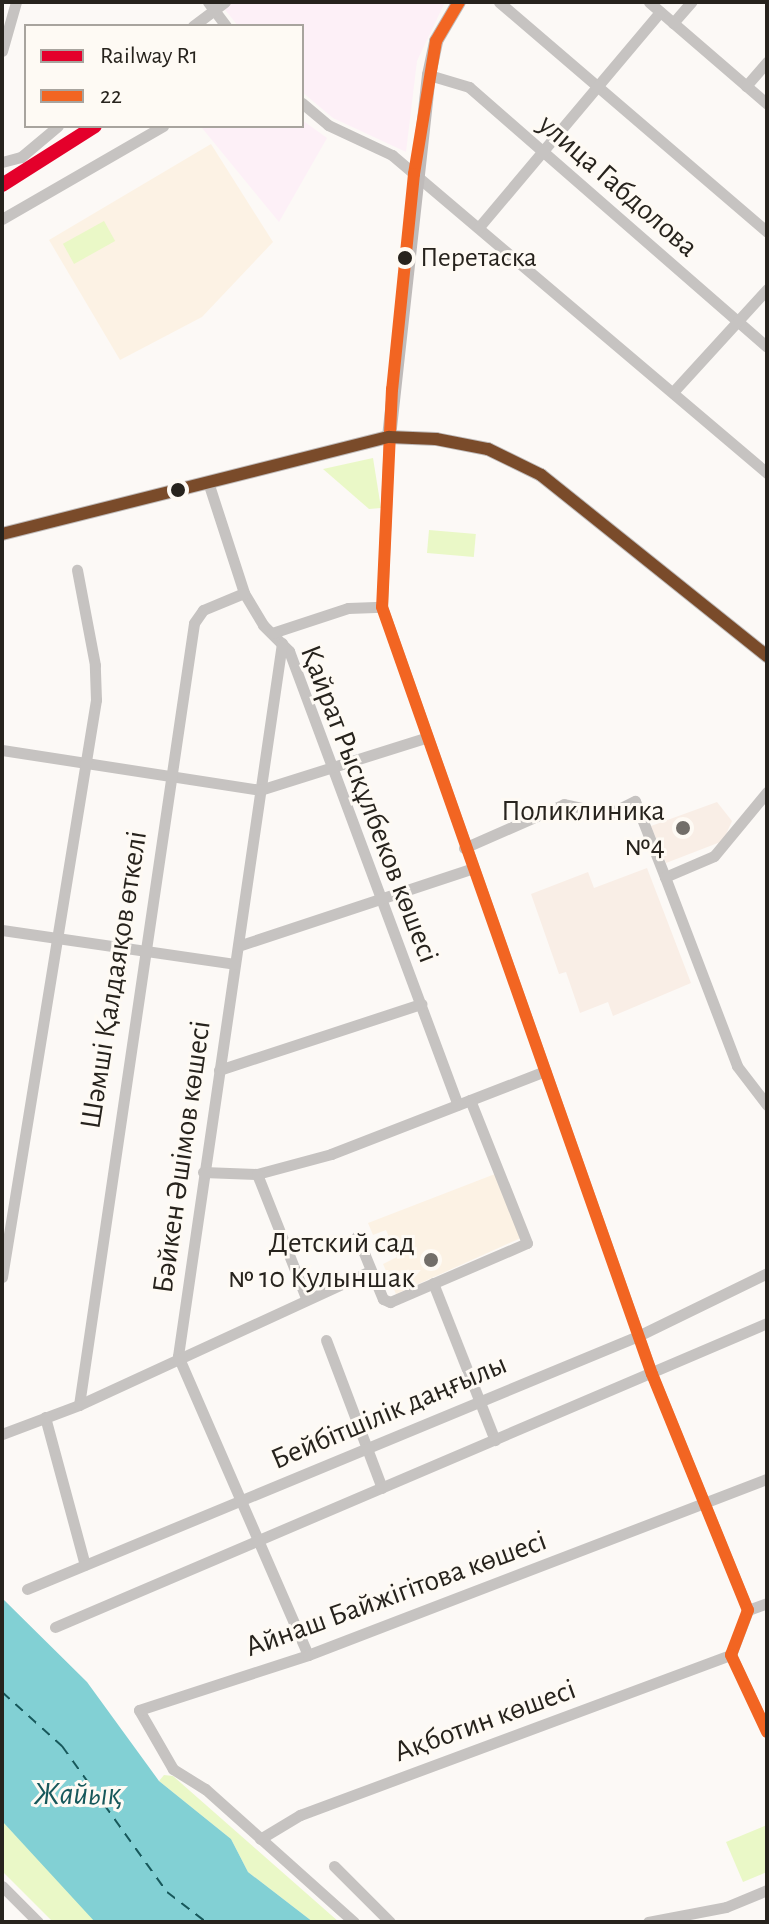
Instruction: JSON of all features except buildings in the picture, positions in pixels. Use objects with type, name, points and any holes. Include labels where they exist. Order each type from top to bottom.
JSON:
[{"type":"main road","points":[[389,437],[414,174],[429,75],[436,41],[459,2]]},
{"type":"main road","points":[[2,534],[389,437],[488,449],[517,460],[767,656]]},
{"type":"street","points":[[2,51],[16,2]]},
{"type":"street","points":[[195,24],[211,7],[225,2]]},
{"type":"street","points":[[499,2],[767,232]]},
{"type":"street","points":[[649,2],[767,104]]},
{"type":"street","points":[[673,23],[691,2]]},
{"type":"street","points":[[211,7],[224,24]]},
{"type":"street","points":[[479,227],[660,12]]},
{"type":"street","points":[[746,86],[767,62]]},
{"type":"street","name":"улица Габдолова","points":[[429,75],[469,87],[767,347]]},
{"type":"street","points":[[304,105],[328,125],[392,155],[767,473]]},
{"type":"street","points":[[2,162],[21,157],[56,128]]},
{"type":"street","points":[[2,219],[160,128]]},
{"type":"street","points":[[673,392],[767,289]]},
{"type":"street","points":[[389,437],[382,607],[471,869],[638,1336],[748,1610],[731,1655],[767,1732]]},
{"type":"street","name":"Қайрат Рысқұлбеков көшесі","points":[[208,482],[244,593],[282,643],[334,769],[458,1105]]},
{"type":"street","points":[[2,1277],[86,762],[95,665],[77,570]]},
{"type":"street","name":"Шәмші Қалдаяқов өткелі","points":[[79,1405],[143,950],[194,623],[203,610],[244,593]]},
{"type":"street","points":[[272,633],[348,608],[382,607]]},
{"type":"street","name":"Бәйкен Әшімов көшесі","points":[[178,1356],[282,643]]},
{"type":"street","points":[[2,750],[260,790],[425,738]]},
{"type":"street","points":[[665,877],[714,856],[767,792]]},
{"type":"street","points":[[464,848],[564,804],[609,814],[635,801],[737,1066],[767,1105]]},
{"type":"street","points":[[238,946],[471,869]]},
{"type":"street","points":[[2,930],[235,964]]},
{"type":"street","points":[[219,1070],[421,1004]]},
{"type":"street","points":[[203,1172],[257,1174],[331,1154],[545,1071]]},
{"type":"street","points":[[357,1236],[387,1302],[527,1243],[470,1100]]},
{"type":"street","points":[[257,1174],[306,1298]]},
{"type":"street","points":[[2,1434],[79,1405],[178,1356],[371,1271]]},
{"type":"street","name":"Бейбітшілік даңғылы","points":[[27,1589],[240,1502],[478,1398],[638,1336],[767,1273]]},
{"type":"street","points":[[433,1283],[495,1440]]},
{"type":"street","points":[[55,1627],[767,1323]]},
{"type":"street","points":[[326,1340],[382,1488]]},
{"type":"street","points":[[178,1356],[308,1655]]},
{"type":"street","points":[[45,1417],[85,1565]]},
{"type":"street","name":"Айнаш Байжігітова көшесі","points":[[260,1839],[205,1789],[173,1769],[139,1710],[308,1655],[705,1506],[767,1479]]},
{"type":"street","points":[[748,1610],[767,1603]]},
{"type":"street","name":"Ақботин көшесі","points":[[260,1839],[300,1815],[731,1655]]},
{"type":"street","points":[[260,1839],[354,1922]]},
{"type":"street","points":[[334,1866],[390,1922]]},
{"type":"street","points":[[2,1886],[38,1922]]},
{"type":"street","points":[[648,1922],[726,1907],[767,1890]]},
{"type":"shaded area","points":[[219,2],[445,2],[417,61],[406,152],[333,118],[304,94],[304,24],[236,24]]},
{"type":"shaded area","points":[[304,121],[327,138],[279,222],[202,128],[304,128]]},
{"type":"shaded area","points":[[211,144],[273,242],[202,317],[120,360],[49,240]]},
{"type":"shaded area","points":[[717,802],[732,821],[723,841],[666,863],[651,826]]},
{"type":"shaded area","points":[[647,868],[691,983],[613,1016],[608,1002],[580,1013],[566,972],[559,974],[531,894],[588,872],[594,888]]},
{"type":"shaded area","points":[[495,1174],[523,1237],[396,1294],[383,1264],[397,1257],[386,1230],[373,1235],[368,1223]]},
{"type":"green space","points":[[104,221],[115,241],[74,264],[63,244]]},
{"type":"green space","points":[[373,458],[381,508],[369,509],[323,469]]},
{"type":"green space","points":[[429,530],[476,534],[474,557],[427,553]]},
{"type":"green space","points":[[164,1775],[173,1776],[339,1922],[313,1922],[248,1872],[231,1839],[159,1781]]},
{"type":"green space","points":[[2,1821],[95,1922],[53,1922],[2,1871]]},
{"type":"green space","points":[[767,1825],[767,1872],[743,1882],[726,1842]]},
{"type":"water","name":"Жайық","points":[[2,1598],[87,1682],[159,1781],[231,1839],[248,1872],[313,1922],[95,1922],[2,1821]]},
{"type":"ferry route","points":[[2,1692],[62,1746],[167,1892],[206,1922]]},
{"type":"rail line","name":"R1","points":[[2,185],[92,128]]},
{"type":"transit line","name":"22","points":[[459,2],[436,41],[414,174],[392,389],[382,607],[652,1374],[748,1610],[731,1655],[767,1732]]},
{"type":"transit line","name":"10","points":[[2,534],[389,437],[436,439],[488,449],[541,475],[767,656]]},
{"type":"place","name":"Перетаска","points":[[405,258]]},
{"type":"place","name":"Поликлиника №4","points":[[683,828]]},
{"type":"place","name":"Детский сад № 10 Кулыншак","points":[[431,1260]]}]
